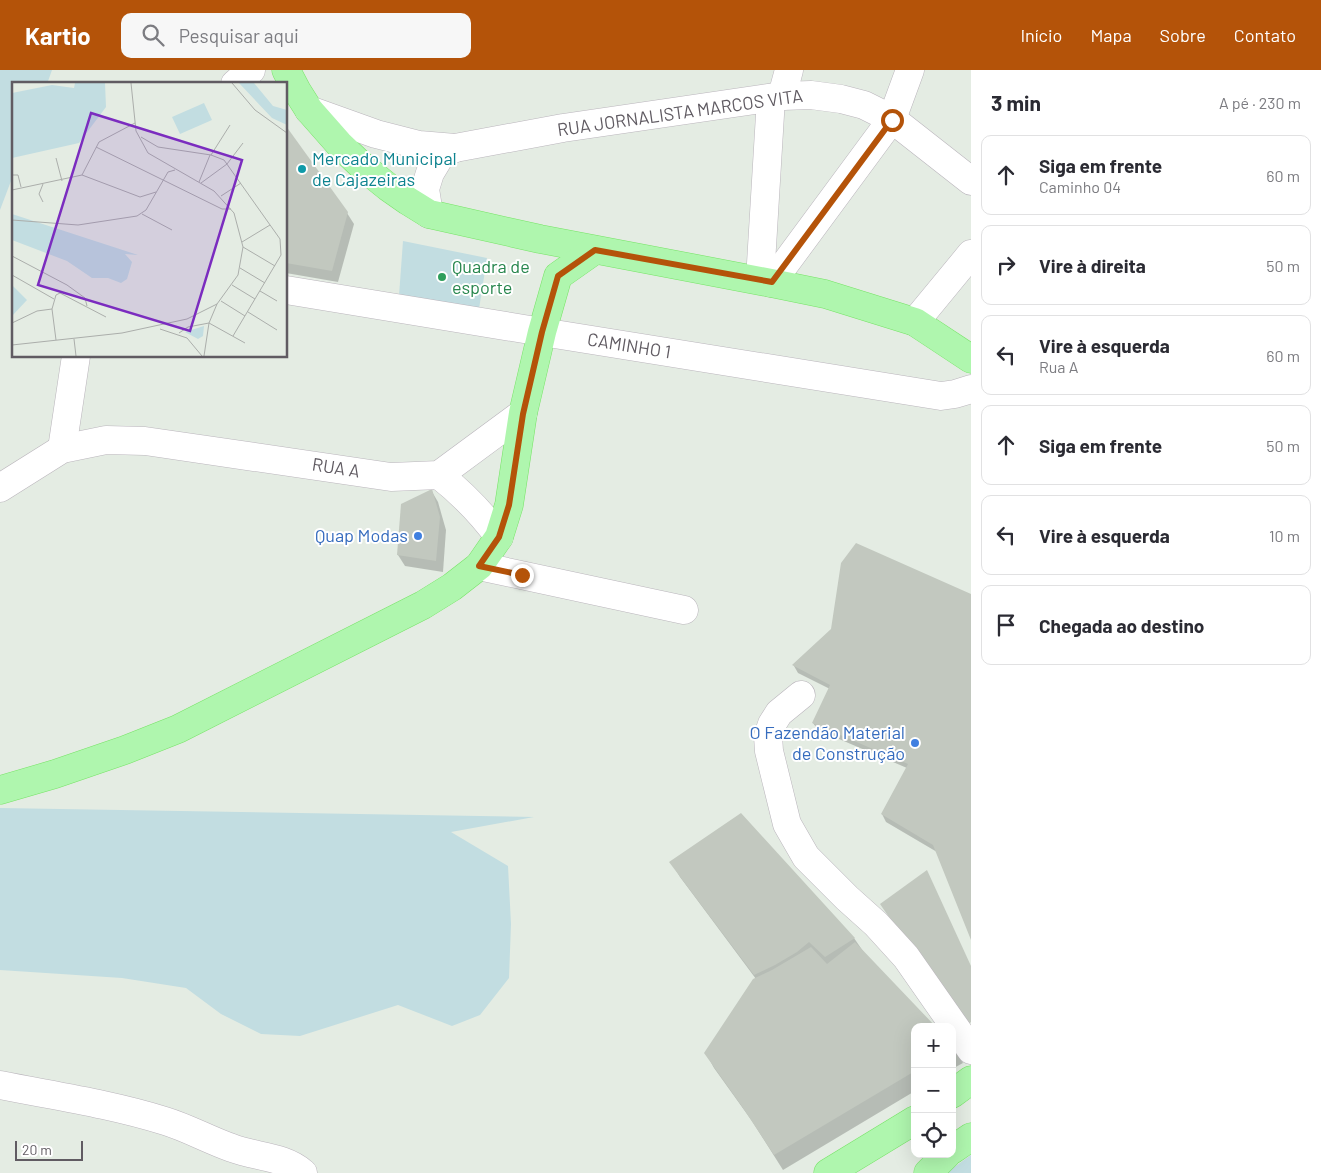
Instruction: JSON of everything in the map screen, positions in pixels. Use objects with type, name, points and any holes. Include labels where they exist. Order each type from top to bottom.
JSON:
[{"type":"main road","points":[[286,70],[296,91],[309,110],[339,144],[362,166],[408,201],[429,214],[540,239],[766,281],[825,294],[915,322],[971,359]]},
{"type":"main road","points":[[540,239],[558,276]]},
{"type":"main road","points":[[0,790],[108,756],[178,729],[423,605],[452,587],[479,566],[499,537],[509,505],[523,414],[542,332],[558,276],[595,250]]},
{"type":"main road","points":[[956,1091],[971,1080]]},
{"type":"main road","points":[[828,1173],[911,1122]]},
{"type":"main road","points":[[956,1147],[971,1137]]},
{"type":"main road","points":[[928,1173],[943,1158]]},
{"type":"street","points":[[237,82],[251,70]]},
{"type":"street","points":[[766,281],[777,97],[789,70]]},
{"type":"street","points":[[766,281],[892,120],[910,70]]},
{"type":"street","name":"RUA JORNALISTA MARCOS VITA","points":[[309,110],[376,134],[418,145],[455,148],[563,128],[777,97],[811,95],[841,99],[864,105],[892,120],[971,181]]},
{"type":"street","name":"RUA JORNALISTA MARCOS VITA","points":[[429,214],[426,189],[430,173],[439,158],[455,148]]},
{"type":"street","points":[[915,322],[971,254]]},
{"type":"street","name":"CAMINHO 1","points":[[288,290],[941,396],[971,389]]},
{"type":"street","points":[[62,449],[76,358]]},
{"type":"street","points":[[499,537],[483,515],[439,475],[523,414]]},
{"type":"street","name":"RUA A","points":[[0,488],[62,449],[106,440],[145,441],[391,476],[439,475]]},
{"type":"street","points":[[479,566],[684,610]]},
{"type":"street","points":[[801,695],[779,713],[772,724],[768,736],[769,751],[788,824],[806,857],[846,898],[876,924],[906,956],[971,1050]]},
{"type":"street","points":[[0,1085],[117,1108],[165,1120],[230,1148],[285,1162],[303,1173]]},
{"type":"shaded area","points":[[0,70],[52,70],[48,82],[12,82],[12,178],[0,210]]},
{"type":"shaded area","name":"Quadra de esporte","points":[[403,241],[487,258],[479,309],[399,296]]},
{"type":"shaded area","points":[[0,808],[534,817],[451,832],[508,866],[511,924],[509,978],[480,1015],[452,1026],[398,1005],[300,1036],[261,1034],[221,1014],[186,988],[122,978],[0,970]]},
{"type":"shaded area","points":[[971,1155],[971,1173],[946,1173]]},
{"type":"building","name":"Mercado Municipal de Cajazeiras","points":[[288,129],[348,212],[332,271],[288,263]]},
{"type":"building","name":"Quap Modas","points":[[432,489],[440,517],[436,561],[397,555],[401,504]]},
{"type":"building","name":"O Fazendão Material de Construção","points":[[856,543],[971,594],[971,940],[933,845],[881,814],[908,764],[812,723],[830,685],[792,665],[831,629],[841,563]]},
{"type":"building","points":[[741,813],[855,938],[825,957],[809,942],[797,952],[754,975],[669,862]]},
{"type":"building","points":[[927,870],[971,966],[971,1022],[965,1027],[880,904]]},
{"type":"building","points":[[855,942],[932,1023],[911,1023],[911,1073],[774,1155],[704,1053],[753,979],[811,947],[827,964]]},
{"type":"place","name":"Mercado Municipal de Cajazeiras","points":[[302,169]]},
{"type":"place","name":"Quadra de esporte","points":[[442,277]]},
{"type":"place","name":"Quap Modas","points":[[418,536]]},
{"type":"place","name":"O Fazendão Material de Construção","points":[[915,743]]},
{"type":"route","points":[[522,575],[479,566],[499,537],[509,505],[523,414],[542,332],[558,276],[595,250],[772,282],[892,120]]}]
